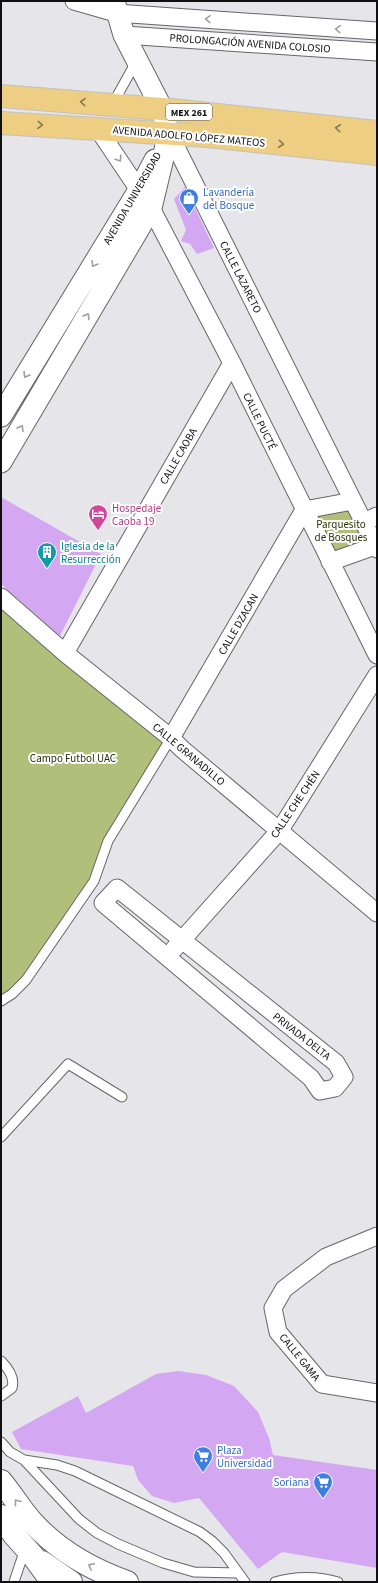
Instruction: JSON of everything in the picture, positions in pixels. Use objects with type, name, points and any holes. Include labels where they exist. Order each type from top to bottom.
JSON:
[{"type":"main road","name":"AVENIDA ADOLFO LÓPEZ MATEOS","points":[[1,96],[162,109],[377,132]]},
{"type":"main road","name":"AVENIDA ADOLFO LÓPEZ MATEOS","points":[[3,126],[169,133],[377,154]]},
{"type":"main road","points":[[1,1481],[33,1523],[55,1542],[84,1562],[113,1577],[127,1582]]},
{"type":"main road","points":[[1,1516],[52,1582]]},
{"type":"main road","points":[[29,1552],[71,1582]]},
{"type":"street","points":[[74,1],[115,7],[377,31]]},
{"type":"street","name":"CALLE LAZARETO","points":[[115,7],[124,35],[162,109],[169,133],[354,501],[370,519],[376,548]]},
{"type":"street","name":"PROLONGACIÓN AVENIDA COLOSIO","points":[[124,35],[377,52]]},
{"type":"street","name":"CALLE PUCTÉ","points":[[98,129],[151,208],[232,363],[377,655]]},
{"type":"street","name":"AVENIDA UNIVERSIDAD","points":[[1,416],[139,190],[169,133]]},
{"type":"street","name":"AVENIDA UNIVERSIDAD","points":[[1,462],[151,208],[169,133]]},
{"type":"street","name":"CALLE CAOBA","points":[[65,653],[232,363]]},
{"type":"street","points":[[304,510],[354,501]]},
{"type":"street","name":"CALLE DZACAN","points":[[171,738],[304,510]]},
{"type":"street","points":[[330,562],[376,548]]},
{"type":"street","name":"CALLE GRANADILLO","points":[[1,597],[65,653],[171,738],[182,750],[280,830],[377,913]]},
{"type":"street","name":"CALLE CHE CHÉN","points":[[167,957],[280,830],[377,675]]},
{"type":"street","name":"PRIVADA DELTA","points":[[117,888],[181,941],[336,1063],[344,1077],[335,1088],[320,1091],[311,1078],[103,903],[117,888]]},
{"type":"street","points":[[241,1019],[255,999]]},
{"type":"street","points":[[265,1040],[275,1015]]},
{"type":"street","name":"CALLE GAMA","points":[[377,1236],[326,1257],[284,1289],[273,1308],[278,1332],[322,1384],[377,1393]]},
{"type":"street","points":[[354,1246],[377,1250]]},
{"type":"lane","points":[[112,105],[137,61]]},
{"type":"lane","points":[[1,1001],[12,994],[26,980],[94,881],[108,841],[171,738]]},
{"type":"lane","points":[[1,1137],[68,1064],[122,1097]]},
{"type":"lane","points":[[1,1361],[12,1376],[14,1382],[12,1388],[1,1396]]},
{"type":"lane","points":[[1,1442],[10,1452],[24,1460],[79,1519],[97,1533],[118,1544],[163,1563],[194,1572],[238,1573]]},
{"type":"lane","points":[[24,1460],[57,1465],[75,1471],[200,1532],[224,1553],[245,1582]]},
{"type":"lane","points":[[14,1582],[29,1552]]},
{"type":"lane","points":[[275,1582],[306,1578],[338,1582]]},
{"type":"green space","name":"Parquesito de Bosques","points":[[352,504],[373,545],[331,559],[308,511]]},
{"type":"green space","name":"Campo Futbol UAC","points":[[1,607],[171,738],[108,841],[94,881],[26,980],[1,1001]]},
{"type":"building","name":"Lavandería del Bosque","points":[[185,187],[214,248],[197,254],[190,244],[181,241],[186,230],[174,199]]},
{"type":"building","name":"Iglesia de la Resurrección","points":[[1,497],[101,554],[60,636],[1,584]]},
{"type":"building","name":"Plaza Universidad","points":[[178,1371],[206,1375],[234,1386],[258,1412],[269,1438],[273,1455],[377,1470],[377,1568],[282,1552],[258,1569],[199,1498],[174,1503],[152,1496],[138,1480],[133,1466],[21,1449],[12,1432],[78,1396],[86,1413],[156,1374]]},
{"type":"place","name":"Lavandería del Bosque","points":[[189,215]]},
{"type":"place","name":"Hospedaje Caoba 19","points":[[98,531]]},
{"type":"place","name":"Iglesia de la Resurrección","points":[[47,569]]},
{"type":"place","name":"Plaza Universidad","points":[[203,1473]]},
{"type":"place","name":"Soriana","points":[[323,1499]]}]
